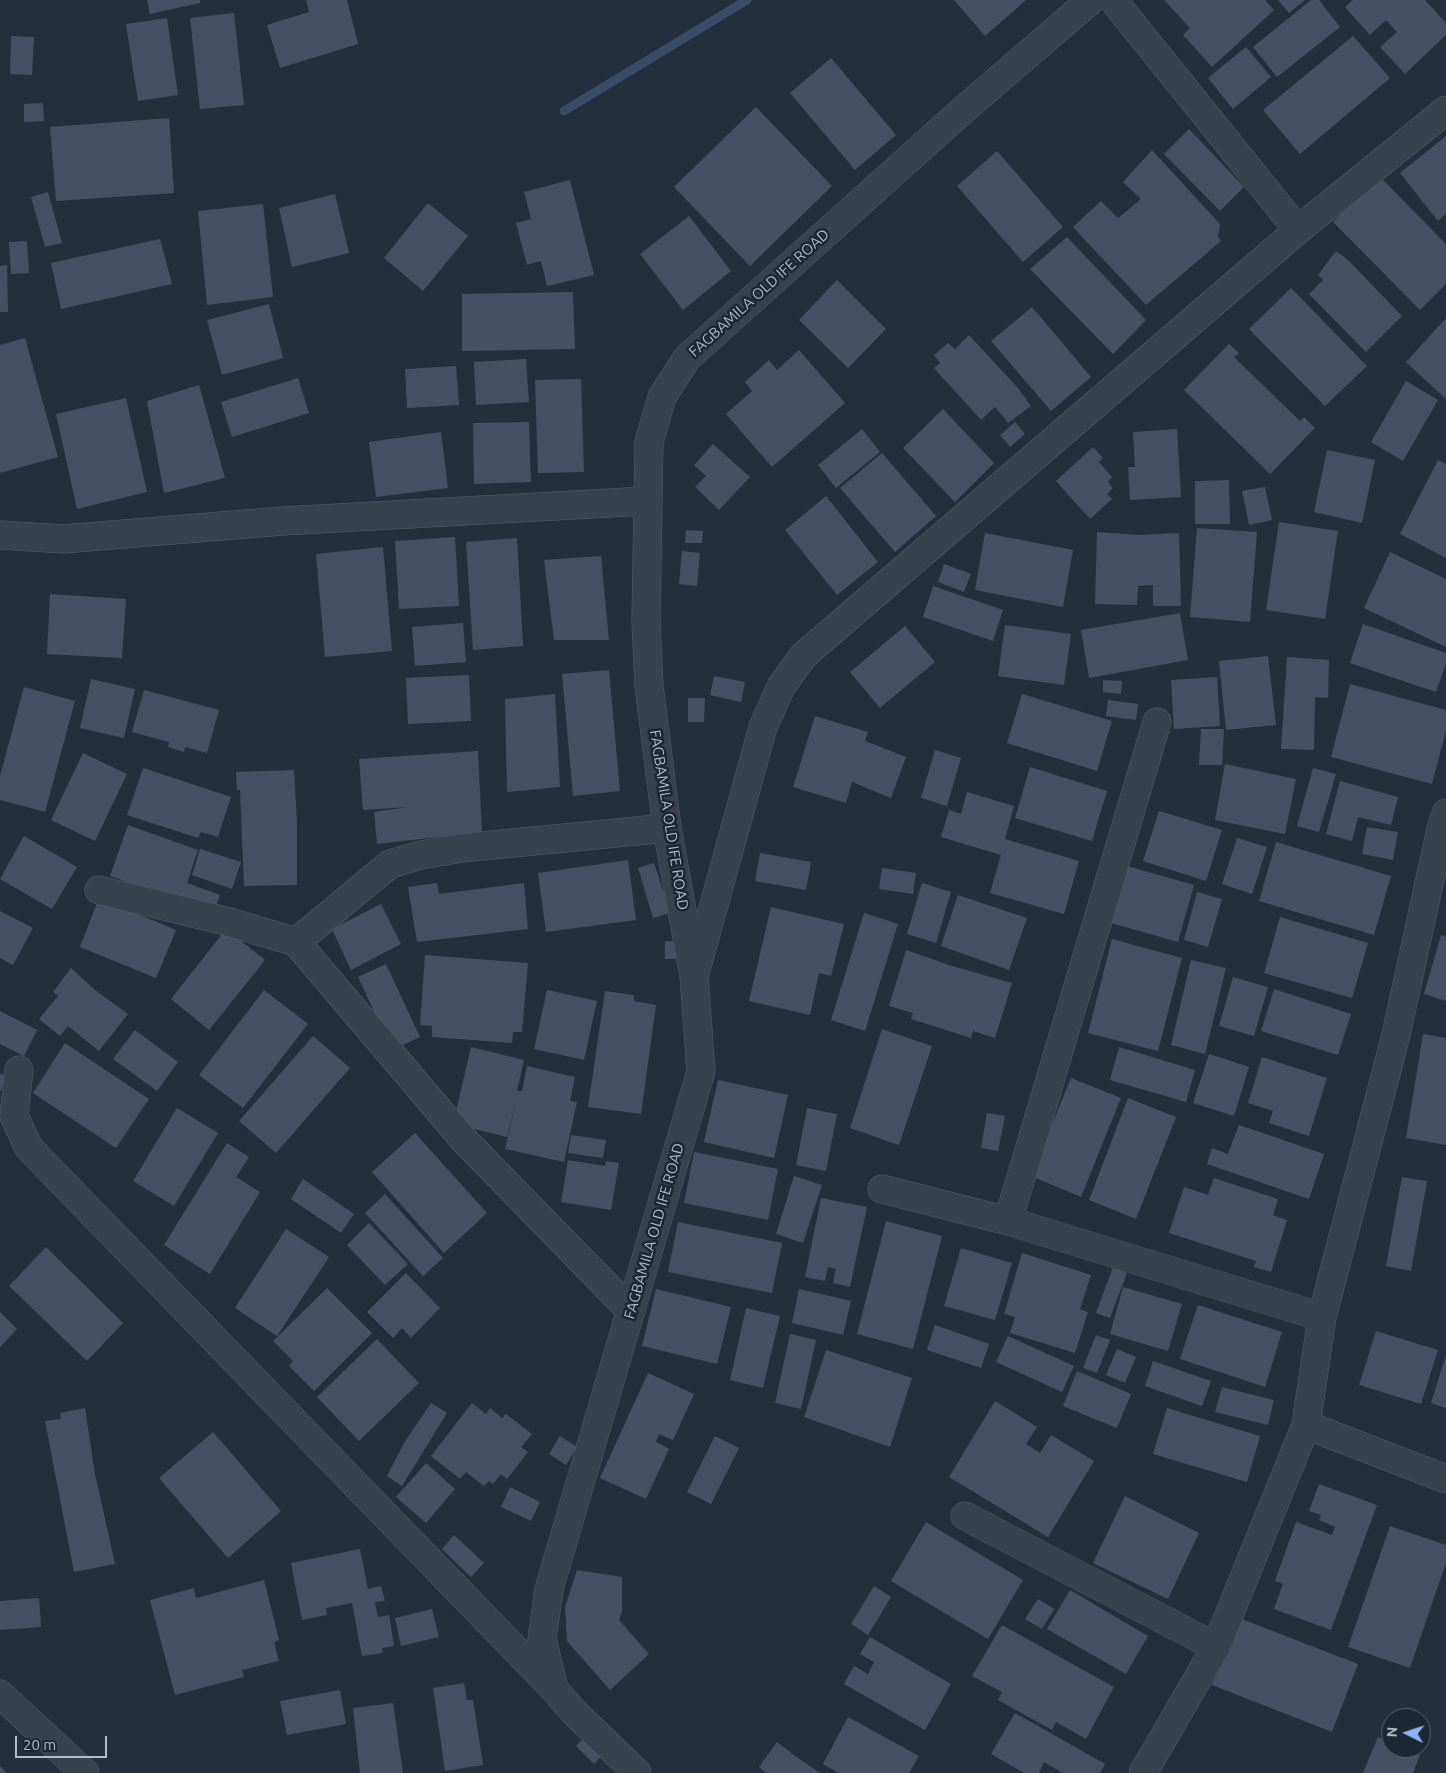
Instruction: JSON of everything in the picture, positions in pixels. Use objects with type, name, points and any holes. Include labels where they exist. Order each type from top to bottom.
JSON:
[{"type":"street","name":"FAGBAMILA OLD IFE ROAD","points":[[637,1773],[574,1712],[554,1689],[542,1639],[549,1589],[701,1071],[694,976],[667,828],[649,677],[646,620],[646,501],[649,442],[662,397],[687,358],[962,111],[1091,0]]},
{"type":"street","points":[[1113,0],[1298,230]]},
{"type":"street","points":[[694,976],[763,727],[781,687],[803,656],[1298,230],[1446,110]]},
{"type":"street","points":[[0,535],[63,539],[284,521],[646,501]]},
{"type":"street","points":[[1008,1220],[1157,722]]},
{"type":"street","points":[[1143,1773],[1216,1647],[1306,1425],[1322,1317],[1395,1039],[1440,829],[1446,813]]},
{"type":"street","points":[[296,942],[390,864],[421,855],[462,848],[667,828]]},
{"type":"street","points":[[98,890],[229,922],[296,942],[464,1140],[631,1311]]},
{"type":"street","points":[[19,1070],[14,1116],[29,1148],[554,1689]]},
{"type":"street","points":[[882,1189],[1008,1220],[1322,1317]]},
{"type":"street","points":[[1306,1425],[1446,1479]]},
{"type":"street","points":[[965,1516],[1216,1647]]},
{"type":"street","points":[[0,1694],[85,1773]]},
{"type":"building","points":[[147,0],[200,0],[200,3],[150,14]]},
{"type":"building","points":[[306,0],[347,0],[358,44],[280,68],[267,25],[309,12]]},
{"type":"building","points":[[954,0],[1026,0],[985,36]]},
{"type":"building","points":[[1164,0],[1265,0],[1274,10],[1212,67],[1183,35],[1190,28]]},
{"type":"building","points":[[1278,0],[1305,0],[1289,13]]},
{"type":"building","points":[[1311,0],[1319,0],[1340,27],[1277,77],[1253,47]]},
{"type":"building","points":[[1353,0],[1425,0],[1446,23],[1446,35],[1405,74],[1380,47],[1397,32],[1386,20],[1370,35],[1345,7]]},
{"type":"building","points":[[234,13],[244,105],[200,109],[190,18]]},
{"type":"building","points":[[167,18],[178,95],[138,101],[126,24]]},
{"type":"building","points":[[11,36],[34,37],[32,75],[10,74]]},
{"type":"building","points":[[1353,36],[1390,78],[1300,154],[1263,110]]},
{"type":"building","points":[[1246,47],[1271,77],[1233,109],[1208,78]]},
{"type":"building","points":[[831,58],[896,135],[855,170],[790,93]]},
{"type":"building","points":[[43,103],[44,121],[24,122],[24,104]]},
{"type":"building","points":[[756,107],[832,186],[750,266],[674,187]]},
{"type":"building","points":[[169,118],[174,193],[56,201],[50,127]]},
{"type":"building","points":[[1189,129],[1244,187],[1220,211],[1164,154]]},
{"type":"building","points":[[1446,136],[1446,214],[1438,221],[1400,173]]},
{"type":"building","points":[[1152,150],[1220,224],[1218,237],[1221,241],[1146,305],[1073,227],[1101,201],[1118,218],[1141,199],[1123,182]]},
{"type":"building","points":[[997,151],[1063,227],[1023,262],[957,186]]},
{"type":"building","points":[[1379,176],[1446,244],[1446,284],[1420,310],[1333,222]]},
{"type":"building","points":[[570,180],[594,275],[547,286],[541,261],[527,265],[516,223],[531,219],[524,192]]},
{"type":"building","points":[[48,192],[62,243],[45,247],[31,197]]},
{"type":"building","points":[[335,194],[349,253],[292,267],[279,208]]},
{"type":"building","points":[[428,203],[468,236],[423,291],[384,258]]},
{"type":"building","points":[[263,204],[273,297],[207,305],[198,211]]},
{"type":"building","points":[[689,216],[731,271],[683,310],[640,254]]},
{"type":"building","points":[[1067,237],[1146,320],[1113,354],[1030,269]]},
{"type":"building","points":[[160,239],[172,284],[61,309],[51,263]]},
{"type":"building","points":[[27,241],[29,273],[11,274],[9,242]]},
{"type":"building","points":[[1336,251],[1348,260],[1402,316],[1366,352],[1309,294],[1323,280],[1318,275]]},
{"type":"building","points":[[7,265],[8,312],[0,312],[0,266]]},
{"type":"building","points":[[837,280],[886,329],[848,368],[799,320]]},
{"type":"building","points":[[1291,288],[1367,366],[1325,406],[1249,329]]},
{"type":"building","points":[[573,292],[575,349],[462,351],[462,294]]},
{"type":"building","points":[[269,304],[283,358],[222,375],[207,320]]},
{"type":"building","points":[[1032,307],[1091,377],[1051,411],[991,341]]},
{"type":"building","points":[[1446,318],[1446,399],[1406,362]]},
{"type":"building","points":[[969,335],[1017,387],[1031,406],[1008,423],[995,407],[981,420],[934,368],[940,363],[934,355],[948,343],[955,349]]},
{"type":"building","points":[[25,338],[58,457],[0,473],[0,345]]},
{"type":"building","points":[[1229,344],[1239,353],[1234,357],[1300,421],[1304,417],[1315,428],[1270,474],[1184,390]]},
{"type":"building","points":[[799,350],[845,403],[772,467],[726,414],[752,391],[745,382],[769,360],[777,370]]},
{"type":"building","points":[[526,359],[529,402],[476,405],[474,362]]},
{"type":"building","points":[[456,366],[459,405],[407,408],[405,369]]},
{"type":"building","points":[[298,378],[309,413],[232,437],[221,402]]},
{"type":"building","points":[[581,379],[584,472],[538,473],[535,380]]},
{"type":"building","points":[[1406,381],[1438,400],[1403,461],[1371,442]]},
{"type":"building","points":[[199,385],[225,478],[164,493],[147,401]]},
{"type":"building","points":[[126,398],[147,492],[77,509],[56,414]]},
{"type":"building","points":[[943,409],[994,463],[955,502],[903,448]]},
{"type":"building","points":[[529,422],[531,482],[474,484],[473,423]]},
{"type":"building","points":[[1015,422],[1025,434],[1010,447],[1000,435]]},
{"type":"building","points":[[862,429],[880,452],[836,488],[818,465]]},
{"type":"building","points":[[1177,429],[1181,497],[1130,500],[1128,467],[1135,467],[1133,432]]},
{"type":"building","points":[[441,432],[448,488],[376,497],[369,442]]},
{"type":"building","points":[[713,444],[750,477],[719,510],[695,487],[706,476],[694,465]]},
{"type":"building","points":[[1093,447],[1103,458],[1099,462],[1112,477],[1108,482],[1113,488],[1107,494],[1112,499],[1090,519],[1056,481]]},
{"type":"building","points":[[1327,450],[1375,460],[1362,523],[1314,512]]},
{"type":"building","points":[[882,453],[936,516],[895,552],[840,488]]},
{"type":"building","points":[[1438,460],[1446,464],[1446,558],[1400,534]]},
{"type":"building","points":[[1229,480],[1230,524],[1195,524],[1195,481]]},
{"type":"building","points":[[1265,487],[1272,520],[1249,525],[1242,491]]},
{"type":"building","points":[[826,496],[878,562],[837,595],[785,530]]},
{"type":"building","points":[[1279,522],[1338,531],[1325,619],[1266,610]]},
{"type":"building","points":[[1197,528],[1257,532],[1250,622],[1190,617]]},
{"type":"building","points":[[686,530],[703,531],[702,543],[685,543]]},
{"type":"building","points":[[1097,532],[1140,535],[1179,533],[1181,606],[1153,606],[1153,585],[1138,586],[1137,605],[1095,604]]},
{"type":"building","points":[[985,533],[1073,550],[1063,607],[975,590]]},
{"type":"building","points":[[455,537],[459,606],[399,609],[395,541]]},
{"type":"building","points":[[517,538],[523,646],[473,650],[466,542]]},
{"type":"building","points":[[383,547],[392,651],[325,657],[316,554]]},
{"type":"building","points":[[682,551],[700,553],[697,586],[679,584]]},
{"type":"building","points":[[1390,552],[1446,579],[1446,647],[1364,608]]},
{"type":"building","points":[[601,556],[609,640],[554,640],[544,560]]},
{"type":"building","points":[[944,564],[971,574],[964,592],[938,582]]},
{"type":"building","points":[[933,586],[1003,610],[993,641],[923,617]]},
{"type":"building","points":[[50,594],[126,599],[122,658],[47,654]]},
{"type":"building","points":[[1180,613],[1188,660],[1089,678],[1081,630]]},
{"type":"building","points":[[463,623],[466,662],[415,666],[412,627]]},
{"type":"building","points":[[1363,624],[1446,653],[1446,663],[1436,692],[1350,663]]},
{"type":"building","points":[[1005,625],[1071,634],[1064,685],[998,676]]},
{"type":"building","points":[[905,626],[935,662],[880,708],[850,672]]},
{"type":"building","points":[[1268,656],[1276,725],[1226,730],[1219,661]]},
{"type":"building","points":[[1287,657],[1329,660],[1328,698],[1315,697],[1314,750],[1281,749]]},
{"type":"building","points":[[609,670],[620,791],[573,796],[562,674]]},
{"type":"building","points":[[469,675],[471,721],[408,724],[406,678]]},
{"type":"building","points":[[714,676],[745,682],[741,702],[710,695]]},
{"type":"building","points":[[1217,677],[1220,726],[1174,729],[1171,680]]},
{"type":"building","points":[[91,679],[135,689],[124,738],[80,728]]},
{"type":"building","points":[[1103,680],[1122,681],[1121,694],[1103,692]]},
{"type":"building","points":[[1350,684],[1446,710],[1446,731],[1432,784],[1331,757]]},
{"type":"building","points":[[24,687],[75,701],[45,812],[0,800],[0,776]]},
{"type":"building","points":[[144,690],[219,710],[207,753],[185,747],[184,752],[168,747],[169,742],[132,732]]},
{"type":"building","points":[[555,694],[560,787],[507,792],[505,699]]},
{"type":"building","points":[[1022,694],[1112,721],[1097,771],[1007,743]]},
{"type":"building","points":[[688,698],[705,698],[704,722],[688,722]]},
{"type":"building","points":[[1108,700],[1138,704],[1136,720],[1106,716]]},
{"type":"building","points":[[815,716],[868,732],[865,741],[906,757],[891,798],[852,782],[846,803],[793,787]]},
{"type":"building","points":[[1201,729],[1224,729],[1222,765],[1199,765]]},
{"type":"building","points":[[935,750],[961,758],[947,806],[921,798]]},
{"type":"building","points":[[478,751],[482,832],[377,844],[374,812],[407,807],[363,810],[359,759]]},
{"type":"building","points":[[83,753],[127,774],[95,841],[51,820]]},
{"type":"building","points":[[1225,764],[1296,779],[1285,834],[1215,820]]},
{"type":"building","points":[[1030,767],[1107,791],[1092,841],[1015,818]]},
{"type":"building","points":[[143,768],[231,797],[218,837],[201,832],[198,838],[127,815]]},
{"type":"building","points":[[1313,768],[1336,774],[1319,832],[1297,826]]},
{"type":"building","points":[[294,770],[297,822],[297,885],[244,886],[240,790],[237,790],[236,772]]},
{"type":"building","points":[[1340,781],[1398,797],[1391,825],[1358,817],[1352,841],[1326,834]]},
{"type":"building","points":[[967,792],[1014,806],[1005,839],[1079,861],[1064,914],[990,893],[1001,855],[941,837],[949,810],[961,814]]},
{"type":"building","points":[[1159,811],[1222,830],[1206,881],[1143,861]]},
{"type":"building","points":[[128,825],[198,850],[187,883],[220,895],[214,912],[110,876]]},
{"type":"building","points":[[1367,827],[1398,832],[1393,860],[1362,854]]},
{"type":"building","points":[[24,836],[77,867],[52,909],[0,879]]},
{"type":"building","points":[[1237,838],[1267,847],[1252,894],[1222,884]]},
{"type":"building","points":[[1276,842],[1391,876],[1374,935],[1259,901]]},
{"type":"building","points":[[200,849],[241,862],[232,889],[192,875]]},
{"type":"building","points":[[760,853],[811,862],[806,890],[755,881]]},
{"type":"building","points":[[628,860],[636,920],[546,932],[538,873]]},
{"type":"building","points":[[654,863],[663,891],[670,888],[676,911],[653,918],[638,868]]},
{"type":"building","points":[[1127,866],[1194,885],[1178,942],[1111,923]]},
{"type":"building","points":[[882,868],[916,873],[913,894],[879,889]]},
{"type":"building","points":[[437,883],[439,894],[524,883],[528,929],[417,942],[408,887]]},
{"type":"building","points":[[922,883],[951,892],[936,943],[907,934]]},
{"type":"building","points":[[1197,892],[1222,899],[1208,947],[1184,940]]},
{"type":"building","points":[[958,895],[1027,918],[1009,970],[941,946]]},
{"type":"building","points":[[99,898],[176,930],[156,978],[80,947]]},
{"type":"building","points":[[381,904],[401,944],[351,970],[332,929]]},
{"type":"building","points":[[771,907],[844,924],[831,976],[819,973],[810,1015],[749,1001]]},
{"type":"building","points":[[0,911],[33,928],[13,965],[0,958]]},
{"type":"building","points":[[864,913],[898,924],[865,1031],[831,1020]]},
{"type":"building","points":[[1280,917],[1368,943],[1352,998],[1264,973]]},
{"type":"building","points":[[226,929],[265,960],[209,1030],[171,999]]},
{"type":"building","points":[[1441,935],[1446,937],[1446,1001],[1424,994]]},
{"type":"building","points":[[1112,939],[1182,958],[1158,1051],[1088,1033]]},
{"type":"building","points":[[665,941],[684,942],[684,959],[665,959]]},
{"type":"building","points":[[906,950],[952,966],[1012,983],[995,1038],[973,1031],[971,1038],[911,1019],[913,1013],[889,1006]]},
{"type":"building","points":[[425,955],[528,963],[522,1032],[513,1032],[512,1043],[432,1037],[432,1026],[420,1025]]},
{"type":"building","points":[[1191,960],[1226,968],[1205,1054],[1171,1045]]},
{"type":"building","points":[[386,964],[420,1037],[392,1050],[358,977]]},
{"type":"building","points":[[71,968],[95,990],[128,1014],[99,1051],[68,1026],[60,1036],[39,1019],[58,996],[53,992]]},
{"type":"building","points":[[1233,977],[1268,987],[1254,1036],[1219,1026]]},
{"type":"building","points":[[1274,989],[1351,1014],[1338,1055],[1261,1031]]},
{"type":"building","points":[[264,990],[308,1024],[243,1108],[199,1075]]},
{"type":"building","points":[[547,990],[597,1001],[584,1060],[534,1049]]},
{"type":"building","points":[[605,991],[634,995],[634,1001],[656,1005],[641,1114],[588,1107]]},
{"type":"building","points":[[0,1011],[37,1030],[24,1056],[0,1044]]},
{"type":"building","points":[[882,1029],[932,1046],[899,1145],[850,1128]]},
{"type":"building","points":[[135,1030],[178,1062],[157,1091],[113,1059]]},
{"type":"building","points":[[1423,1034],[1446,1038],[1446,1145],[1406,1138]]},
{"type":"building","points":[[313,1036],[350,1068],[276,1153],[239,1121]]},
{"type":"building","points":[[65,1043],[149,1099],[116,1148],[33,1093]]},
{"type":"building","points":[[471,1047],[524,1060],[517,1091],[522,1091],[527,1066],[575,1077],[570,1101],[577,1102],[564,1162],[505,1149],[516,1101],[507,1137],[453,1124]]},
{"type":"building","points":[[1119,1047],[1195,1070],[1186,1102],[1110,1080]]},
{"type":"building","points":[[1209,1054],[1249,1067],[1234,1116],[1193,1103]]},
{"type":"building","points":[[1262,1057],[1327,1078],[1309,1136],[1269,1123],[1273,1111],[1248,1103]]},
{"type":"building","points":[[0,1074],[5,1075],[1,1091],[0,1091]]},
{"type":"building","points":[[1071,1078],[1121,1098],[1081,1197],[1031,1176]]},
{"type":"building","points":[[718,1080],[788,1095],[774,1158],[704,1142]]},
{"type":"building","points":[[1128,1098],[1176,1117],[1136,1219],[1089,1200]]},
{"type":"building","points":[[177,1108],[218,1133],[174,1206],[133,1181]]},
{"type":"building","points":[[807,1108],[837,1114],[826,1171],[796,1165]]},
{"type":"building","points":[[987,1113],[1005,1116],[998,1151],[981,1148]]},
{"type":"building","points":[[1239,1125],[1324,1154],[1309,1199],[1207,1164],[1212,1148],[1228,1154]]},
{"type":"building","points":[[415,1133],[487,1213],[444,1253],[372,1172]]},
{"type":"building","points":[[571,1135],[606,1140],[603,1158],[568,1153]]},
{"type":"building","points":[[227,1143],[249,1157],[236,1177],[260,1192],[210,1274],[164,1245]]},
{"type":"building","points":[[694,1152],[778,1169],[768,1220],[684,1203]]},
{"type":"building","points":[[568,1160],[605,1166],[606,1161],[619,1163],[611,1210],[561,1202]]},
{"type":"building","points":[[794,1176],[822,1185],[803,1243],[776,1234]]},
{"type":"building","points":[[1402,1177],[1427,1181],[1411,1271],[1386,1266]]},
{"type":"building","points":[[1214,1178],[1278,1199],[1273,1215],[1287,1220],[1271,1272],[1254,1267],[1256,1261],[1169,1233],[1184,1187],[1208,1195]]},
{"type":"building","points":[[303,1179],[354,1214],[341,1233],[291,1199]]},
{"type":"building","points":[[385,1194],[443,1258],[423,1276],[365,1213]]},
{"type":"building","points":[[821,1198],[867,1207],[850,1287],[833,1283],[836,1269],[828,1267],[825,1281],[805,1277]]},
{"type":"building","points":[[886,1221],[942,1236],[913,1349],[857,1334]]},
{"type":"building","points":[[678,1222],[782,1243],[772,1293],[668,1272]]},
{"type":"building","points":[[369,1223],[408,1264],[385,1285],[347,1245]]},
{"type":"building","points":[[286,1229],[329,1257],[277,1336],[235,1308]]},
{"type":"building","points":[[46,1247],[123,1323],[87,1361],[9,1286]]},
{"type":"building","points":[[961,1248],[1012,1263],[995,1320],[944,1306]]},
{"type":"building","points":[[1022,1253],[1091,1275],[1080,1309],[1088,1312],[1075,1353],[1010,1333],[1015,1317],[1004,1314]]},
{"type":"building","points":[[1113,1267],[1127,1273],[1110,1318],[1096,1313]]},
{"type":"building","points":[[406,1273],[440,1308],[411,1338],[402,1328],[393,1338],[367,1312]]},
{"type":"building","points":[[1123,1287],[1182,1304],[1168,1351],[1110,1334]]},
{"type":"building","points":[[327,1288],[372,1333],[314,1391],[289,1366],[293,1361],[273,1341]]},
{"type":"building","points":[[656,1289],[731,1307],[717,1364],[642,1346]]},
{"type":"building","points":[[799,1289],[851,1301],[843,1335],[792,1323]]},
{"type":"building","points":[[1198,1305],[1282,1332],[1265,1387],[1180,1359]]},
{"type":"building","points":[[746,1308],[780,1316],[763,1388],[730,1380]]},
{"type":"building","points":[[0,1312],[17,1329],[0,1347]]},
{"type":"building","points":[[935,1325],[989,1344],[981,1368],[927,1350]]},
{"type":"building","points":[[1376,1331],[1438,1350],[1421,1404],[1359,1385]]},
{"type":"building","points":[[790,1334],[816,1340],[801,1409],[775,1403]]},
{"type":"building","points":[[1096,1335],[1110,1340],[1097,1373],[1083,1368]]},
{"type":"building","points":[[1008,1336],[1074,1366],[1062,1392],[996,1362]]},
{"type":"building","points":[[377,1339],[419,1383],[359,1441],[317,1397]]},
{"type":"building","points":[[1117,1349],[1136,1357],[1125,1383],[1106,1375]]},
{"type":"building","points":[[826,1350],[912,1378],[890,1447],[804,1417]]},
{"type":"building","points":[[1446,1355],[1446,1408],[1431,1403]]},
{"type":"building","points":[[1153,1361],[1211,1381],[1202,1406],[1145,1386]]},
{"type":"building","points":[[1077,1371],[1131,1394],[1117,1428],[1063,1406]]},
{"type":"building","points":[[648,1373],[694,1394],[673,1440],[659,1434],[656,1442],[669,1449],[646,1499],[600,1478]]},
{"type":"building","points":[[1222,1387],[1274,1400],[1268,1425],[1215,1412]]},
{"type":"building","points":[[995,1401],[1037,1427],[1026,1444],[1040,1453],[1051,1435],[1094,1461],[1048,1537],[949,1477]]},
{"type":"building","points":[[431,1403],[447,1413],[402,1486],[387,1476],[404,1443]]},
{"type":"building","points":[[472,1403],[486,1414],[490,1408],[502,1418],[506,1414],[532,1434],[521,1447],[528,1452],[507,1479],[501,1474],[493,1484],[489,1481],[484,1486],[466,1472],[460,1479],[431,1456]]},
{"type":"building","points":[[85,1408],[95,1474],[115,1564],[74,1572],[45,1421],[61,1419],[60,1413]]},
{"type":"building","points":[[1167,1408],[1260,1436],[1247,1482],[1153,1454]]},
{"type":"building","points":[[213,1432],[281,1511],[228,1558],[159,1478]]},
{"type":"building","points":[[560,1436],[577,1447],[566,1465],[549,1454]]},
{"type":"building","points":[[715,1436],[739,1448],[711,1504],[687,1492]]},
{"type":"building","points":[[426,1463],[455,1489],[426,1523],[396,1497]]},
{"type":"building","points":[[1319,1484],[1377,1505],[1331,1630],[1274,1609],[1283,1584],[1275,1581],[1296,1522],[1332,1535],[1335,1527],[1319,1520],[1321,1515],[1309,1511]]},
{"type":"building","points":[[510,1487],[540,1502],[531,1521],[501,1507]]},
{"type":"building","points":[[1125,1496],[1199,1533],[1168,1599],[1093,1563]]},
{"type":"building","points":[[926,1522],[1023,1580],[988,1639],[891,1581]]},
{"type":"building","points":[[1390,1526],[1446,1545],[1446,1563],[1410,1668],[1348,1647]]},
{"type":"building","points":[[454,1535],[484,1563],[471,1577],[442,1549]]},
{"type":"building","points":[[360,1549],[368,1589],[381,1586],[385,1601],[375,1602],[378,1617],[389,1615],[394,1646],[382,1648],[383,1653],[362,1656],[352,1603],[326,1608],[327,1615],[302,1620],[291,1563]]},
{"type":"building","points":[[577,1570],[622,1577],[622,1611],[619,1620],[649,1654],[610,1690],[567,1641],[565,1607]]},
{"type":"building","points":[[264,1580],[279,1640],[274,1642],[279,1661],[242,1670],[244,1677],[175,1695],[150,1600],[194,1588],[196,1598]]},
{"type":"building","points":[[874,1586],[891,1597],[868,1635],[851,1624]]},
{"type":"building","points":[[1070,1590],[1148,1636],[1126,1674],[1047,1629]]},
{"type":"building","points":[[39,1598],[41,1627],[0,1630],[0,1601]]},
{"type":"building","points":[[1038,1599],[1054,1609],[1042,1629],[1025,1619]]},
{"type":"building","points":[[432,1609],[439,1637],[401,1646],[395,1618]]},
{"type":"building","points":[[1239,1618],[1358,1664],[1332,1732],[1212,1685]]},
{"type":"building","points":[[1002,1625],[1114,1687],[1086,1739],[1056,1722],[1052,1730],[998,1700],[1002,1692],[972,1676]]},
{"type":"building","points":[[870,1637],[951,1684],[925,1730],[844,1684],[854,1666],[868,1674],[874,1662],[860,1654]]},
{"type":"building","points":[[464,1683],[467,1700],[473,1700],[483,1765],[445,1771],[433,1688]]},
{"type":"building","points":[[340,1690],[346,1724],[287,1735],[280,1701]]},
{"type":"building","points":[[393,1703],[403,1773],[360,1773],[353,1708]]},
{"type":"building","points":[[1015,1713],[1105,1764],[1100,1773],[1063,1773],[1044,1762],[1039,1773],[1024,1773],[991,1754]]},
{"type":"building","points":[[848,1717],[919,1756],[909,1773],[839,1773],[823,1764]]},
{"type":"building","points":[[591,1731],[608,1749],[594,1764],[576,1746]]},
{"type":"building","points":[[1378,1737],[1381,1738],[1381,1758],[1419,1758],[1413,1773],[1363,1773]]},
{"type":"building","points":[[777,1742],[820,1773],[766,1773],[759,1767]]},
{"type":"building","points":[[0,1766],[7,1773],[0,1773]]},
{"type":"waterway","points":[[564,111],[747,0]]}]
